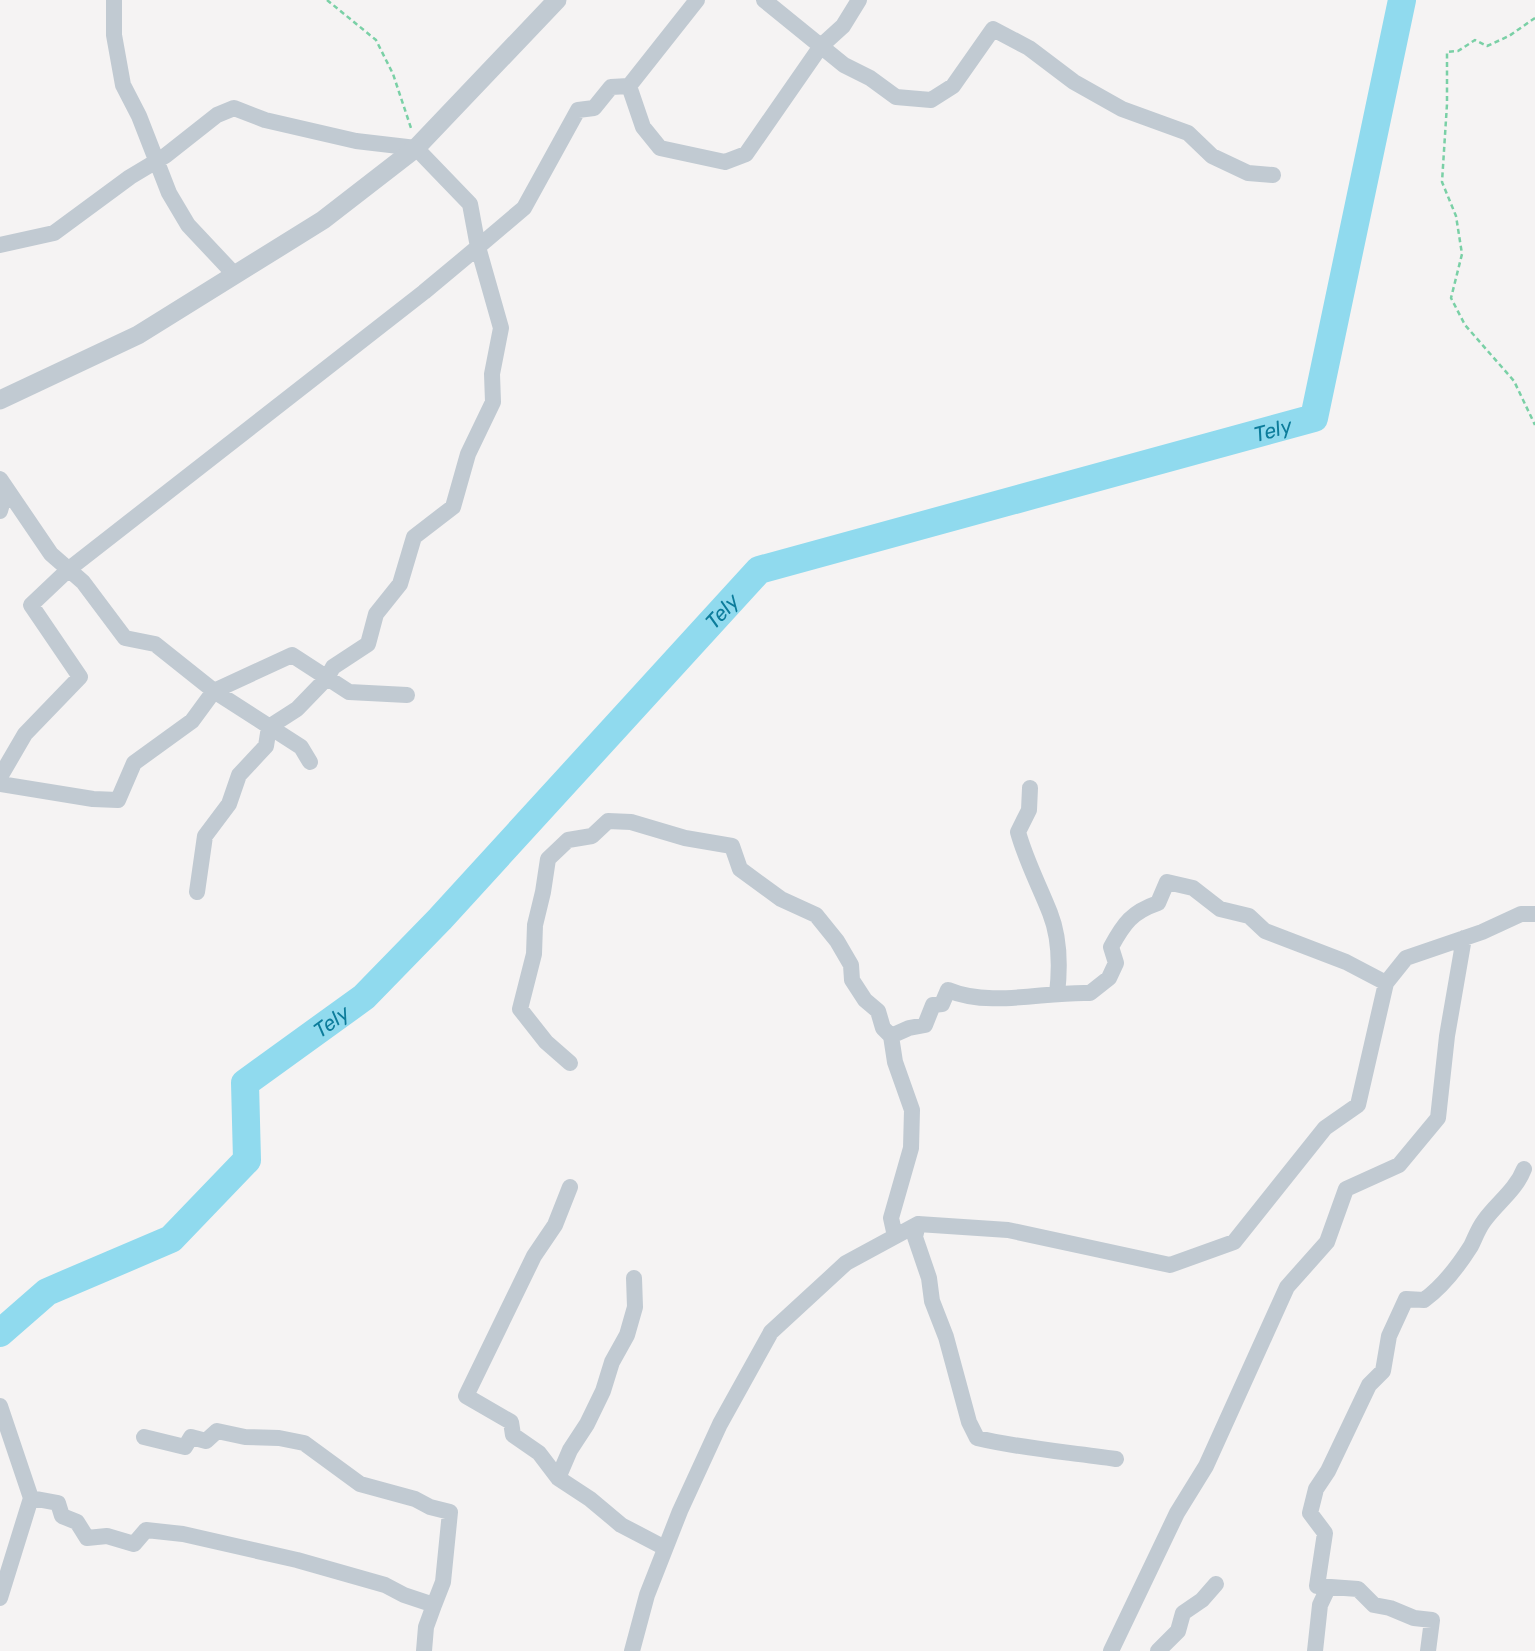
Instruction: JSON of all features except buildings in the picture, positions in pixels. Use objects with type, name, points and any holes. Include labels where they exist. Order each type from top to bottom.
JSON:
[{"type":"street","points":[[114,0],[114,35],[123,85],[139,116],[169,193],[188,225],[235,275]]},
{"type":"street","points":[[0,400],[138,335],[323,220],[416,148],[557,0]]},
{"type":"street","points":[[0,777],[25,734],[80,677],[31,605],[69,569],[424,292],[524,208],[578,110],[594,108],[611,87],[629,86],[697,0]]},
{"type":"street","points":[[764,0],[844,65],[870,78],[896,97],[931,100],[953,86],[993,29],[1029,48],[1074,82],[1122,109],[1188,133],[1212,156],[1248,173],[1273,175]]},
{"type":"street","points":[[629,86],[643,127],[660,148],[725,162],[746,154],[821,46],[843,26],[859,0]]},
{"type":"street","points":[[0,245],[54,233],[217,115],[234,108],[265,120],[356,141],[416,148],[470,204],[478,247],[501,328],[492,374],[493,402],[468,454],[453,507],[414,537],[400,583],[376,614],[368,643],[333,667],[327,678],[297,709],[269,727],[266,746],[239,775],[229,804],[205,836],[197,891]]},
{"type":"street","points":[[3,484],[51,554],[83,582],[125,638],[155,644],[214,691],[301,747],[310,762]]},
{"type":"street","points":[[0,511],[3,484]]},
{"type":"street","points":[[0,784],[93,799],[118,800],[134,763],[192,721],[214,691],[292,655],[349,692],[407,695]]},
{"type":"street","points":[[1030,788],[1029,810],[1018,832],[1024,857],[1052,915],[1058,951],[1057,994]]},
{"type":"street","points":[[570,1063],[546,1042],[520,1009],[534,954],[535,925],[548,859],[568,840],[592,836],[608,821],[631,822],[685,838],[732,846],[740,869],[780,899],[816,915],[851,965],[852,980],[865,1000],[878,1011],[883,1028],[891,1036],[895,1062],[912,1110],[911,1147],[891,1218],[895,1237]]},
{"type":"street","points":[[891,1036],[925,1025],[933,1005],[942,1004],[948,990],[965,997],[1090,993],[1109,978],[1116,963],[1111,947],[1122,925],[1140,909],[1158,903],[1167,882],[1193,888],[1220,909],[1249,916],[1265,930],[1346,962],[1386,983]]},
{"type":"street","points":[[632,1651],[647,1595],[665,1548],[720,1424],[771,1332],[846,1263],[918,1224],[1008,1230],[1170,1265],[1234,1242],[1325,1128],[1358,1105],[1386,983],[1406,958],[1521,914],[1535,914]]},
{"type":"street","points":[[1111,1651],[1177,1513],[1206,1466],[1287,1287],[1327,1242],[1346,1189],[1398,1164],[1438,1118],[1447,1036],[1464,938]]},
{"type":"street","points":[[1428,1651],[1432,1620],[1414,1618],[1374,1605],[1358,1589],[1317,1586],[1325,1533],[1310,1513],[1316,1489],[1328,1471],[1369,1385],[1383,1371],[1389,1336],[1406,1299],[1424,1300],[1438,1289],[1470,1247],[1482,1223],[1502,1198],[1519,1183],[1524,1169]]},
{"type":"street","points":[[570,1187],[555,1225],[534,1256],[466,1396],[511,1422],[513,1435],[539,1453],[558,1478],[590,1499],[621,1525],[665,1548]]},
{"type":"street","points":[[918,1224],[915,1237],[929,1278],[932,1301],[946,1337],[969,1422],[977,1438],[1013,1447],[1116,1459]]},
{"type":"street","points":[[558,1478],[570,1450],[603,1391],[612,1362],[627,1335],[635,1307],[634,1278]]},
{"type":"street","points":[[0,1406],[31,1498],[0,1598]]},
{"type":"street","points":[[144,1437],[185,1447],[191,1437],[206,1441],[218,1431],[245,1437],[279,1438],[304,1443],[360,1484],[450,1511],[443,1581],[426,1626],[424,1651]]},
{"type":"street","points":[[31,1498],[58,1503],[62,1516],[77,1522],[87,1538],[107,1536],[134,1544],[146,1530],[183,1534],[297,1560],[386,1585],[404,1595],[434,1605]]},
{"type":"street","points":[[1158,1651],[1178,1631],[1183,1613],[1202,1600],[1216,1584]]},
{"type":"street","points":[[1315,1651],[1320,1605],[1328,1588]]},
{"type":"path","points":[[327,0],[376,40],[409,116],[416,148]]},
{"type":"path","points":[[1535,18],[1509,36],[1487,46],[1475,40],[1458,51],[1447,52],[1442,182],[1456,216],[1462,254],[1451,298],[1465,325],[1514,381],[1535,425]]},
{"type":"waterway","name":"Tely","points":[[0,1333],[47,1292],[171,1239],[247,1160],[245,1083],[364,997],[440,919],[759,570],[1314,418],[1402,0]]}]
